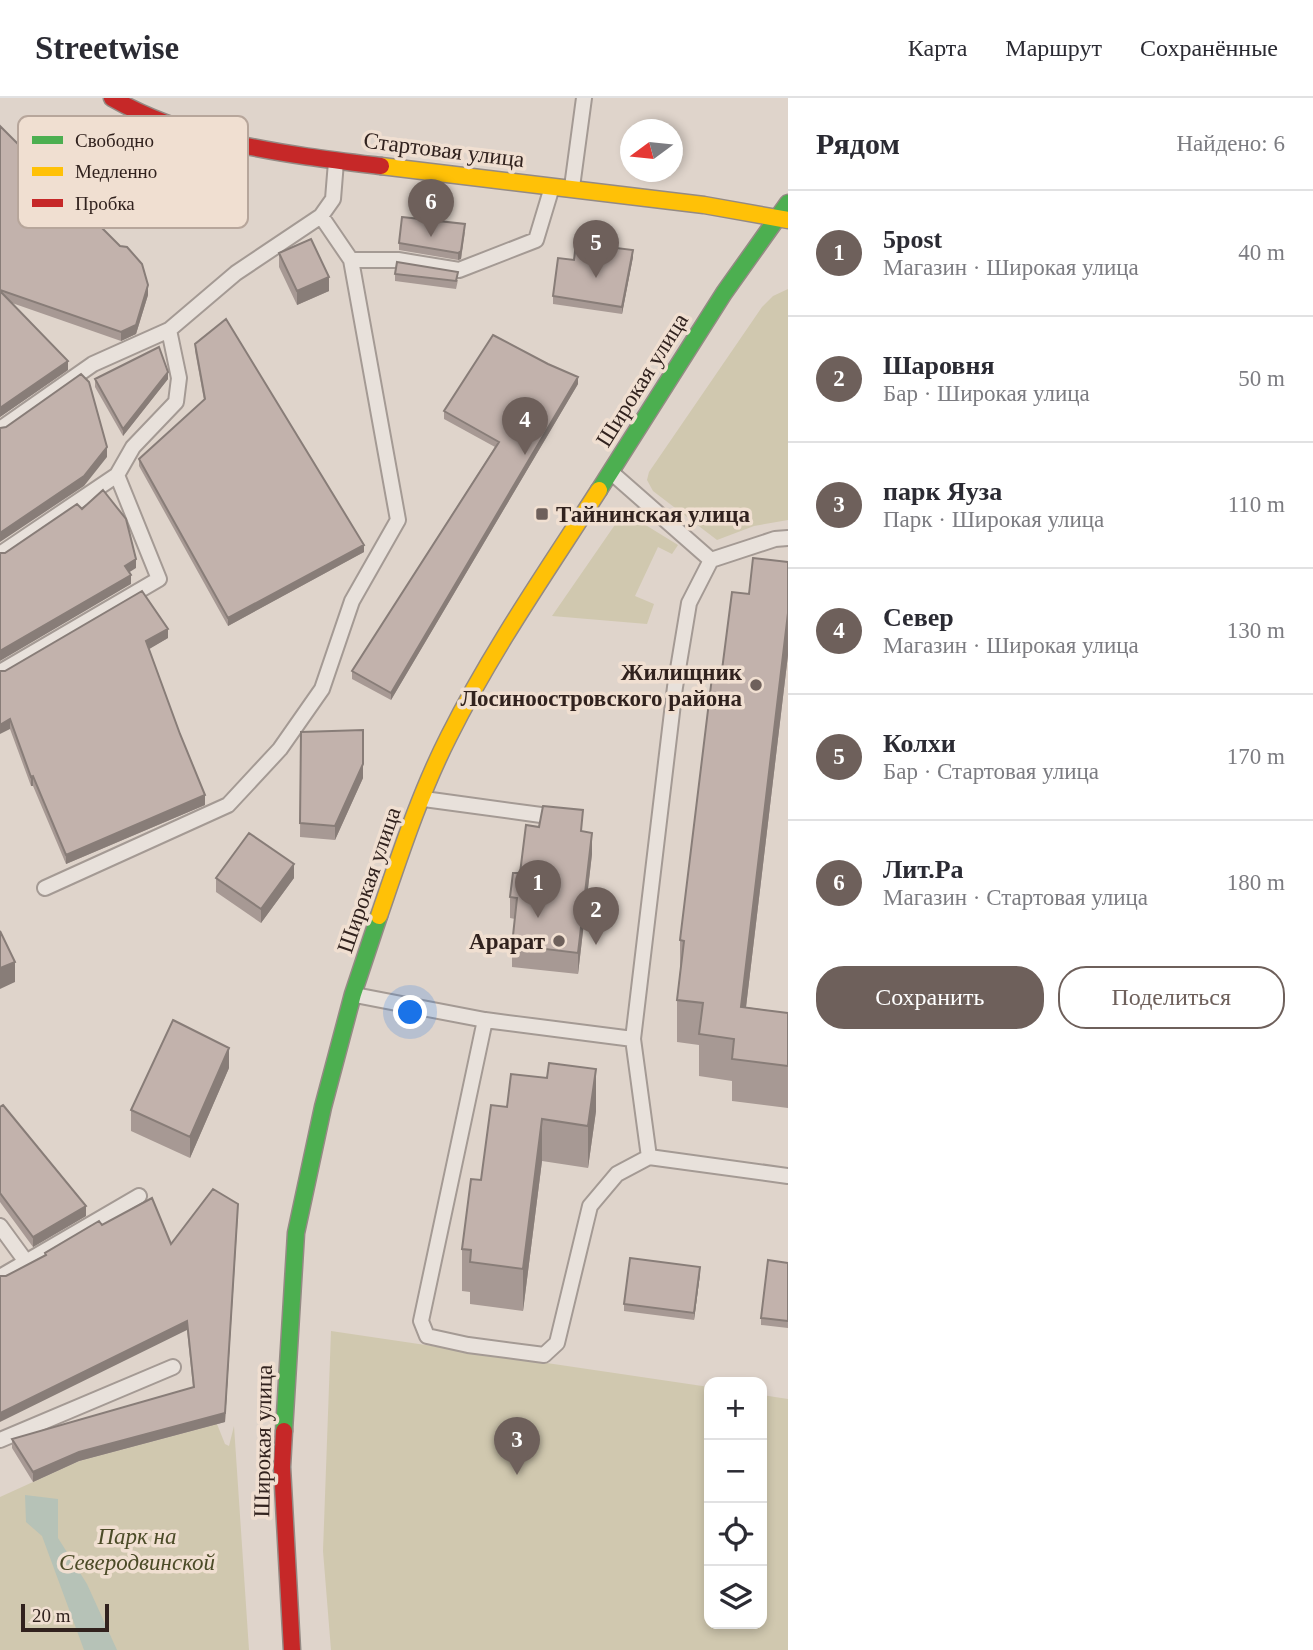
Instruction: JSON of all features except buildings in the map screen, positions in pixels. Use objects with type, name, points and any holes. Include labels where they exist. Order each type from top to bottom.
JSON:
[{"type":"main road","name":"Стартовая улица","points":[[112,98],[146,116]]},
{"type":"main road","name":"Стартовая улица","points":[[248,146],[336,160],[704,205],[783,219]]},
{"type":"main road","name":"Широкая улица","points":[[292,1650],[282,1467],[296,1233],[323,1107],[354,995],[402,848],[447,739],[481,675],[724,293],[783,219],[788,203]]},
{"type":"lane","points":[[572,189],[584,98]]},
{"type":"lane","points":[[0,429],[93,364],[169,330],[236,273],[321,216],[333,200],[336,160]]},
{"type":"lane","points":[[351,260],[398,260],[459,270],[536,240],[552,186]]},
{"type":"lane","points":[[45,888],[228,805],[280,749],[322,689],[352,601],[398,520],[351,260],[321,216]]},
{"type":"lane","points":[[0,554],[117,475],[132,447],[176,402],[179,378],[169,330]]},
{"type":"lane","points":[[611,473],[711,560]]},
{"type":"lane","points":[[0,672],[159,579],[117,475]]},
{"type":"lane","points":[[649,1157],[633,1039],[676,676],[689,603],[711,560],[775,539],[788,538]]},
{"type":"lane","points":[[422,799],[541,815]]},
{"type":"lane","points":[[354,995],[485,1020],[633,1039]]},
{"type":"lane","points":[[485,1020],[421,1321],[427,1336],[468,1345],[544,1355],[557,1343],[590,1206],[617,1174],[649,1157],[788,1176]]},
{"type":"lane","points":[[0,1277],[139,1196]]},
{"type":"lane","points":[[0,1226],[27,1263]]},
{"type":"lane","points":[[0,1440],[173,1367]]},
{"type":"green space","points":[[788,289],[788,520],[754,526],[717,540],[653,491],[647,480],[649,472],[762,307],[773,296]]},
{"type":"green space","points":[[621,516],[631,516],[678,545],[672,554],[658,547],[635,596],[654,604],[647,624],[552,616]]},
{"type":"green space","points":[[331,1331],[704,1386],[704,1629],[767,1629],[767,1396],[788,1399],[788,1650],[331,1650],[323,1551]]},
{"type":"green space","name":"Парк на Северодвинской","points":[[217,1424],[225,1444],[229,1446],[234,1426],[249,1650],[0,1650],[0,1497],[79,1461]]},
{"type":"shaded area","points":[[25,1495],[58,1499],[58,1538],[87,1584],[117,1650],[84,1650],[42,1536],[26,1522]]},
{"type":"traffic: fast","points":[[599,490],[724,293],[788,203]]},
{"type":"traffic: fast","points":[[284,1431],[296,1233],[323,1107],[353,994],[379,916]]},
{"type":"traffic: slow","points":[[381,166],[704,205],[788,220]]},
{"type":"traffic: slow","points":[[379,916],[420,802],[449,736],[502,642],[599,490]]},
{"type":"traffic: jam","points":[[112,98],[148,116]]},
{"type":"traffic: jam","points":[[248,146],[381,166]]},
{"type":"traffic: jam","points":[[284,1431],[282,1467],[292,1650]]},
{"type":"place","name":"Лит.Ра","points":[[431,237]]},
{"type":"place","name":"Колхи","points":[[596,278]]},
{"type":"place","name":"Север","points":[[525,455]]},
{"type":"place","name":"Тайнинская улица","points":[[542,514]]},
{"type":"place","name":"Жилищник Лосиноостровского района","points":[[756,685]]},
{"type":"place","name":"5post","points":[[538,918]]},
{"type":"place","name":"Арарат","points":[[559,941]]},
{"type":"place","name":"Шаровня","points":[[596,945]]},
{"type":"place","name":"парк Яуза","points":[[517,1475]]}]
